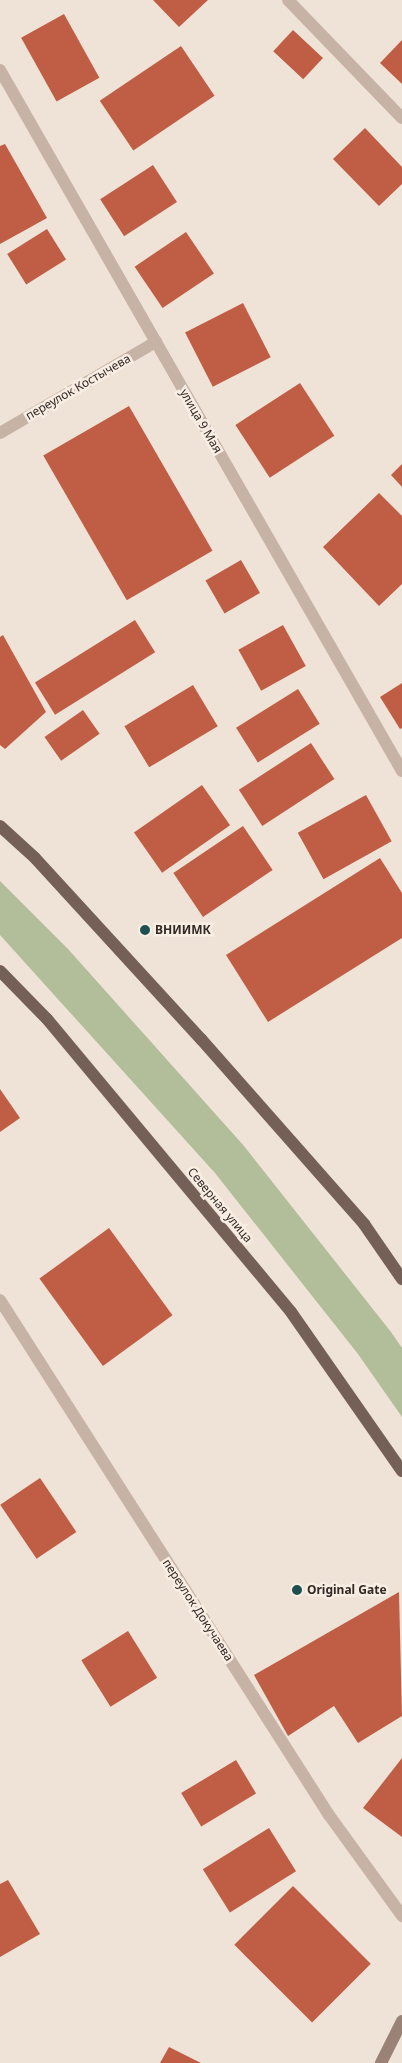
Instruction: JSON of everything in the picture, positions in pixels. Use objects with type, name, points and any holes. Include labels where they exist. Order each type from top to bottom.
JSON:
[{"type":"main road","points":[[0,826],[41,866],[201,1039],[364,1224],[402,1279]]},
{"type":"main road","name":"Северная улица","points":[[0,971],[47,1019],[291,1312],[402,1472]]},
{"type":"main road","points":[[381,2063],[402,2021]]},
{"type":"street","points":[[288,0],[402,118]]},
{"type":"street","name":"улица 9 Мая","points":[[0,70],[402,771]]},
{"type":"street","name":"переулок Костычева","points":[[0,433],[156,342]]},
{"type":"street","name":"переулок Докучаева","points":[[0,1300],[328,1815],[402,1916]]},
{"type":"green space","points":[[0,881],[68,949],[244,1146],[391,1332],[402,1348],[402,1417],[358,1354],[215,1173],[0,935]]},
{"type":"building","points":[[153,0],[208,0],[179,27]]},
{"type":"building","points":[[64,14],[99,78],[57,102],[21,38]]},
{"type":"building","points":[[293,30],[323,58],[303,79],[273,51]]},
{"type":"building","points":[[402,40],[402,84],[380,63]]},
{"type":"building","points":[[181,46],[215,96],[133,151],[100,101]]},
{"type":"building","points":[[365,128],[402,167],[402,184],[379,206],[333,159]]},
{"type":"building","points":[[5,144],[47,218],[0,244],[0,146]]},
{"type":"building","points":[[153,165],[177,202],[124,236],[100,199]]},
{"type":"building","points":[[47,229],[66,260],[26,284],[7,254]]},
{"type":"building","points":[[186,232],[214,273],[163,308],[135,267]]},
{"type":"building","points":[[243,303],[271,357],[213,387],[185,333]]},
{"type":"building","points":[[300,383],[334,436],[270,478],[235,425]]},
{"type":"building","points":[[129,406],[213,551],[127,600],[43,456]]},
{"type":"building","points":[[402,464],[402,487],[391,475]]},
{"type":"building","points":[[379,493],[402,516],[402,584],[379,606],[323,547]]},
{"type":"building","points":[[241,560],[260,593],[224,613],[205,580]]},
{"type":"building","points":[[135,620],[155,652],[55,715],[35,683]]},
{"type":"building","points":[[283,625],[306,666],[261,691],[238,650]]},
{"type":"building","points":[[3,635],[46,712],[5,749],[0,745],[0,637]]},
{"type":"building","points":[[402,683],[402,728],[400,729],[380,697]]},
{"type":"building","points":[[193,685],[218,726],[149,767],[124,726]]},
{"type":"building","points":[[298,689],[320,724],[258,762],[236,728]]},
{"type":"building","points":[[83,710],[100,734],[61,761],[44,737]]},
{"type":"building","points":[[311,743],[334,779],[262,826],[239,790]]},
{"type":"building","points":[[202,785],[230,825],[162,873],[134,833]]},
{"type":"building","points":[[366,795],[392,841],[323,879],[298,833]]},
{"type":"building","points":[[243,826],[273,870],[203,917],[173,873]]},
{"type":"building","points":[[380,858],[402,893],[402,938],[268,1022],[226,955]]},
{"type":"building","points":[[0,1089],[20,1118],[0,1132]]},
{"type":"building","points":[[109,1228],[172,1315],[103,1366],[39,1279]]},
{"type":"building","points":[[40,1478],[76,1532],[37,1559],[0,1505]]},
{"type":"building","points":[[399,1592],[402,1716],[358,1743],[334,1706],[288,1736],[254,1675]]},
{"type":"building","points":[[128,1631],[157,1678],[111,1707],[81,1660]]},
{"type":"building","points":[[402,1758],[402,1837],[363,1808]]},
{"type":"building","points":[[236,1760],[256,1793],[201,1826],[181,1793]]},
{"type":"building","points":[[269,1828],[296,1871],[230,1913],[203,1869]]},
{"type":"building","points":[[8,1880],[40,1934],[0,1957],[0,1884]]},
{"type":"building","points":[[293,1886],[371,1964],[312,2022],[234,1945]]},
{"type":"building","points":[[169,2047],[201,2063],[160,2063]]},
{"type":"place","name":"ВНИИМК","points":[[145,930]]},
{"type":"place","name":"Original Gate","points":[[297,1590]]}]
